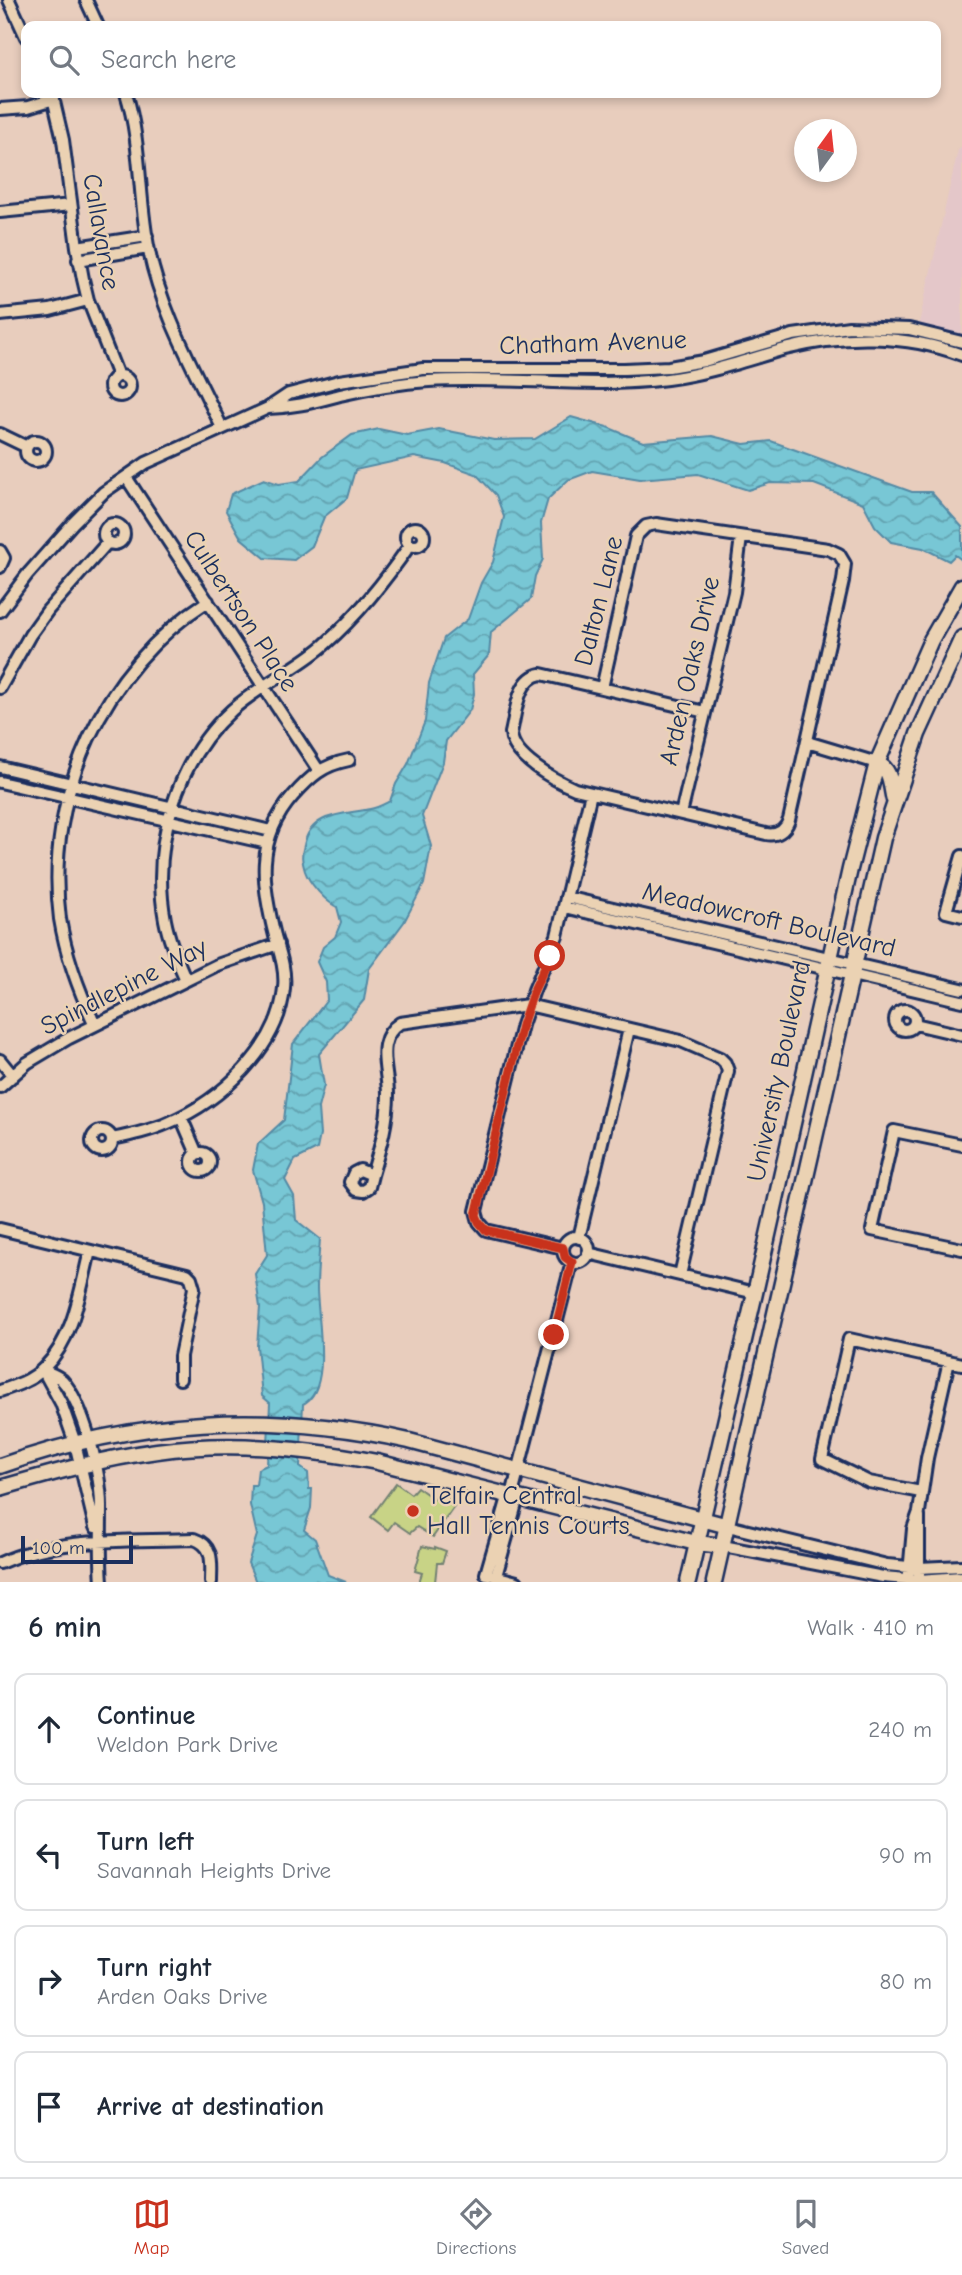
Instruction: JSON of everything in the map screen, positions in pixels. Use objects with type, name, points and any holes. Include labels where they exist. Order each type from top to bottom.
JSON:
[{"type":"main road","name":"University Boulevard","points":[[688,1582],[828,963],[877,763],[931,640],[962,586]]},
{"type":"main road","name":"University Boulevard","points":[[715,1582],[820,1112],[850,990],[852,969],[876,864],[894,801],[923,721],[962,638]]},
{"type":"main road","points":[[877,763],[885,766],[894,801]]},
{"type":"main road","points":[[755,1293],[759,1293],[765,1303],[771,1332]]},
{"type":"main road","points":[[0,1466],[45,1450],[161,1428],[235,1421],[307,1424],[378,1434],[728,1526]]},
{"type":"main road","points":[[0,1488],[88,1464],[175,1449],[264,1447],[377,1462],[696,1542],[723,1546]]},
{"type":"street","points":[[9,0],[21,26]]},
{"type":"street","points":[[86,0],[96,21]]},
{"type":"street","points":[[0,109],[28,107],[48,98]]},
{"type":"street","name":"Callavance","points":[[53,98],[63,140],[78,260],[88,300],[118,376]]},
{"type":"street","points":[[127,98],[134,129],[148,242],[163,304],[222,428]]},
{"type":"street","points":[[0,212],[71,205]]},
{"type":"street","points":[[76,247],[148,242]]},
{"type":"street","points":[[78,260],[148,242]]},
{"type":"street","points":[[0,315],[36,312],[88,300]]},
{"type":"street","name":"Chatham Avenue","points":[[927,338],[962,355]]},
{"type":"street","name":"Chatham Avenue","points":[[0,611],[27,575],[104,492],[146,463],[268,408],[295,407],[388,385],[430,381],[667,380],[719,369],[802,345],[833,340],[927,338],[962,342]]},
{"type":"street","points":[[0,434],[27,447]]},
{"type":"street","name":"Culbertson Place","points":[[126,477],[319,771]]},
{"type":"street","name":"Dalton Lane","points":[[601,688],[636,536],[643,527],[656,524],[741,537]]},
{"type":"street","points":[[705,712],[541,674],[526,681],[511,733],[513,745],[519,754],[555,779],[575,789],[766,834],[777,833],[787,824],[845,564],[841,556],[828,549],[741,537]]},
{"type":"street","name":"Arden Oaks Drive","points":[[681,814],[733,592],[741,537]]},
{"type":"street","points":[[0,688],[30,635],[48,610],[108,542]]},
{"type":"street","points":[[186,980],[170,940],[162,900],[161,860],[172,808],[187,769],[213,730],[230,711],[306,660],[345,625],[378,590],[410,545]]},
{"type":"street","points":[[0,551],[4,558],[0,567]]},
{"type":"street","points":[[95,1026],[74,974],[60,919],[59,856],[71,784],[78,762],[102,712],[132,667],[167,630],[208,601]]},
{"type":"street","points":[[807,742],[877,763]]},
{"type":"street","points":[[112,1139],[143,1133],[197,1108],[224,1087],[269,1036],[282,1005],[285,986],[284,967],[263,877],[267,844],[271,831],[289,800],[319,771],[330,764],[349,760]]},
{"type":"street","points":[[0,766],[271,831]]},
{"type":"street","points":[[0,782],[267,844]]},
{"type":"street","points":[[563,1248],[486,1230],[479,1222],[477,1208],[528,1005],[554,945],[591,793]]},
{"type":"street","points":[[962,856],[946,912],[962,916]]},
{"type":"street","name":"Meadowcroft Boulevard","points":[[565,902],[828,963],[962,1001]]},
{"type":"street","name":"Spindlepine Way","points":[[0,1087],[48,1051],[95,1026],[217,965],[278,944]]},
{"type":"street","name":"Meadowcroft Boulevard","points":[[852,969],[962,989]]},
{"type":"street","points":[[372,1175],[387,1111],[388,1084],[384,1052],[388,1034],[395,1026],[407,1021],[528,1005],[681,1041],[720,1058],[725,1063],[727,1075],[680,1275]]},
{"type":"street","points":[[915,1024],[962,1035]]},
{"type":"street","points":[[579,1238],[629,1029]]},
{"type":"street","points":[[0,1060],[13,1076]]},
{"type":"street","points":[[181,1117],[197,1154]]},
{"type":"street","points":[[962,1145],[894,1131],[872,1230],[962,1250]]},
{"type":"street","points":[[0,1229],[183,1272],[193,1282],[194,1288],[180,1356],[180,1379]]},
{"type":"street","points":[[579,1238],[587,1244],[588,1253],[583,1261],[572,1262],[565,1257],[563,1248],[568,1240],[579,1238]]},
{"type":"street","points":[[0,1391],[43,1370],[70,1330],[90,1251]]},
{"type":"street","points":[[588,1253],[755,1293]]},
{"type":"street","points":[[517,1582],[491,1575],[507,1501],[512,1495],[519,1470],[572,1262]]},
{"type":"street","points":[[921,1492],[869,1482],[822,1459],[849,1339],[962,1364]]},
{"type":"street","points":[[914,1573],[921,1527],[921,1492],[949,1361]]},
{"type":"street","points":[[43,1370],[61,1378],[76,1401],[88,1464],[101,1506],[99,1543],[102,1582]]},
{"type":"street","points":[[728,1526],[914,1573],[962,1577]]},
{"type":"street","points":[[0,1563],[36,1550],[67,1545],[194,1539],[206,1545],[210,1552],[211,1582]]},
{"type":"street","points":[[723,1546],[883,1577],[962,1566]]},
{"type":"shaded area","points":[[962,147],[962,336],[919,323],[958,150]]},
{"type":"green space","name":"Telfair Central Hall Tennis Courts","points":[[396,1483],[411,1494],[417,1487],[434,1499],[439,1492],[456,1504],[433,1537],[417,1527],[410,1533],[394,1522],[388,1530],[371,1517]]},
{"type":"green space","points":[[422,1546],[446,1551],[442,1563],[437,1563],[435,1582],[419,1582],[422,1573],[415,1571]]},
{"type":"water","points":[[571,417],[607,427],[643,442],[712,436],[744,444],[771,441],[912,492],[931,492],[962,527],[962,560],[955,555],[949,561],[923,548],[891,542],[875,526],[863,503],[814,484],[770,483],[748,490],[698,474],[640,479],[592,471],[568,480],[548,499],[541,523],[543,559],[535,576],[531,599],[491,632],[489,655],[473,674],[474,694],[470,710],[446,741],[443,762],[422,816],[431,846],[424,884],[404,922],[369,969],[364,1000],[319,1054],[324,1085],[318,1108],[320,1135],[317,1149],[295,1160],[285,1180],[294,1196],[296,1220],[320,1239],[317,1288],[321,1369],[312,1396],[303,1404],[300,1467],[308,1473],[309,1489],[312,1489],[311,1508],[304,1530],[315,1539],[328,1575],[346,1582],[256,1582],[248,1563],[257,1535],[250,1505],[251,1485],[256,1485],[258,1469],[267,1465],[270,1403],[262,1396],[257,1346],[260,1307],[255,1274],[267,1255],[262,1202],[253,1170],[258,1144],[284,1120],[293,1044],[327,1000],[326,982],[317,962],[323,947],[335,937],[341,922],[337,907],[323,897],[307,876],[303,849],[313,826],[321,821],[339,814],[375,808],[390,801],[425,721],[429,683],[444,638],[468,619],[481,583],[493,562],[504,517],[496,495],[476,474],[445,463],[414,457],[355,470],[347,498],[324,517],[312,546],[294,560],[265,558],[241,538],[226,511],[231,494],[264,479],[279,484],[299,481],[322,457],[352,435],[379,429],[407,435],[439,429],[494,440],[535,439]]},
{"type":"place","name":"Telfair Central Hall Tennis Courts","points":[[413,1511]]},
{"type":"route","points":[[550,956],[522,1025],[476,1215],[486,1230],[563,1248],[563,1254],[572,1262],[554,1335]]}]
